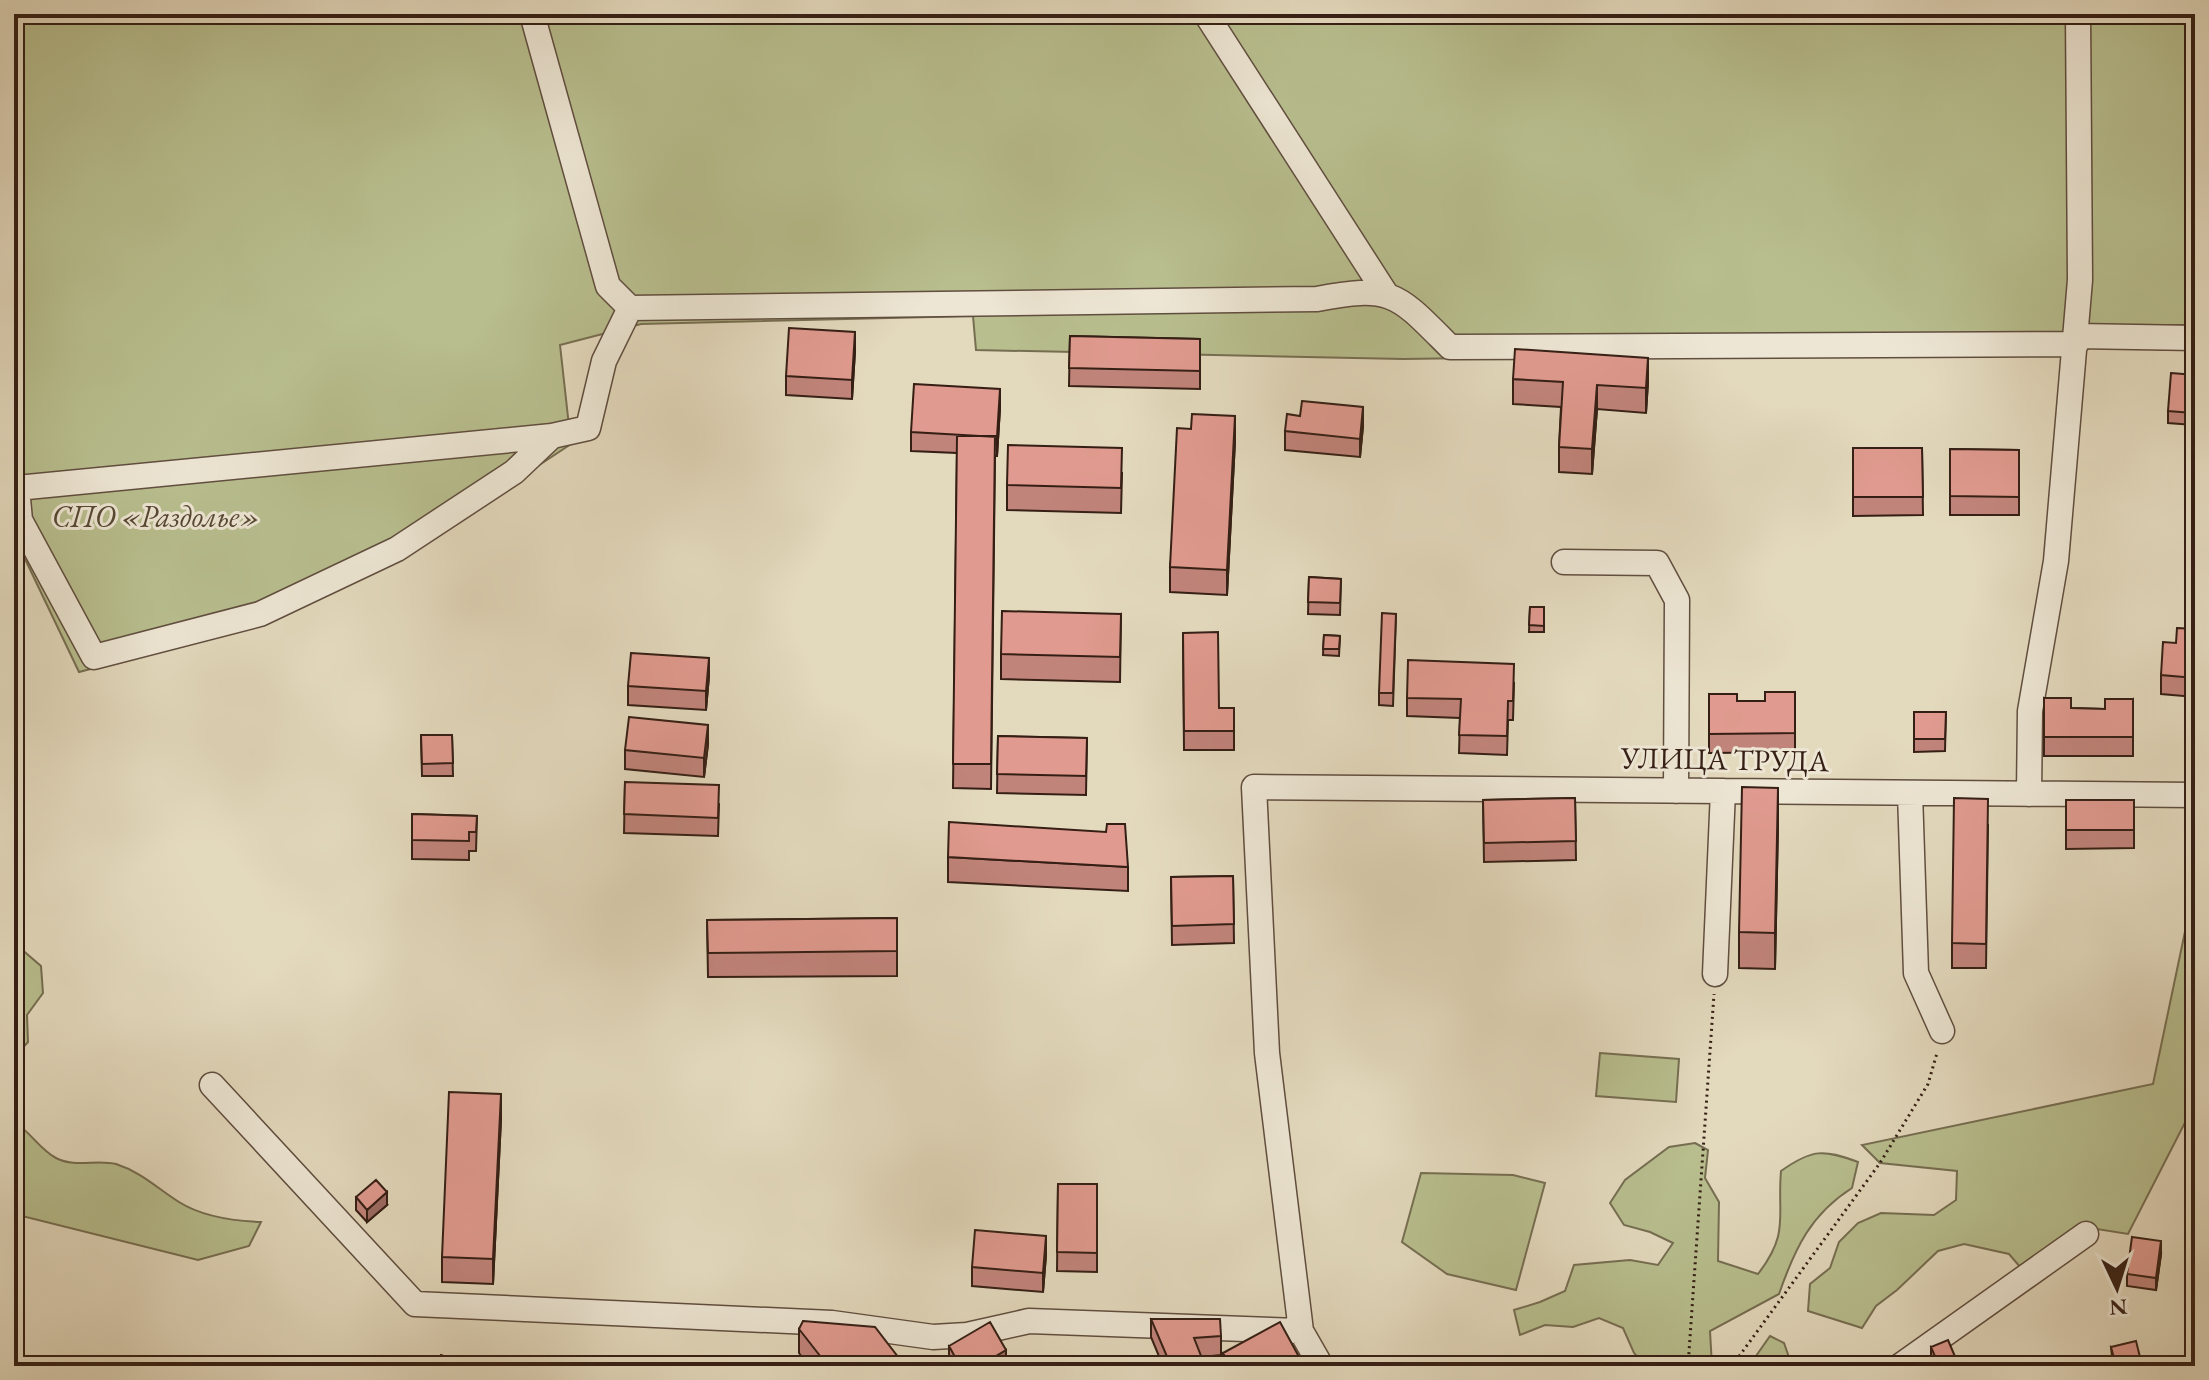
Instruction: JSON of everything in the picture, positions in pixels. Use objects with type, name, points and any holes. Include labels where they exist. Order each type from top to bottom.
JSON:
[{"type":"street","points":[[532,14],[608,286],[630,308],[1317,299],[1358,291],[1386,294],[1409,306],[1450,347],[2195,338]]},
{"type":"street","points":[[1206,14],[1386,294]]},
{"type":"street","points":[[2029,794],[2030,711],[2056,561],[2080,280],[2078,14]]},
{"type":"street","points":[[552,436],[514,472],[397,549],[260,614],[94,657],[20,520],[17,488],[552,436],[588,428],[604,361],[630,308]]},
{"type":"street","points":[[1564,562],[1657,563],[1677,600],[1676,791]]},
{"type":"street","name":"УЛИЦА ТРУДА","points":[[1301,1331],[1267,1053],[1254,787],[2195,795]]},
{"type":"street","points":[[1715,974],[1723,791]]},
{"type":"street","points":[[1910,793],[1916,973],[1942,1031]]},
{"type":"street","points":[[212,1085],[415,1304],[832,1323],[933,1337],[967,1335],[1029,1321],[1301,1331],[1321,1366]]},
{"type":"street","points":[[1900,1366],[2086,1234]]},
{"type":"path","points":[[1688,1366],[1715,974]]},
{"type":"path","points":[[1732,1366],[1880,1163],[1928,1084],[1942,1031]]},
{"type":"green space","name":"СПО «Раздолье»","points":[[14,14],[2195,14],[2195,325],[2092,325],[2088,349],[1403,359],[976,350],[973,316],[641,324],[560,345],[571,444],[400,557],[264,623],[79,672],[14,536]]},
{"type":"green space","points":[[2195,884],[2195,1103],[2128,1234],[2078,1226],[2020,1267],[2009,1254],[1964,1244],[1938,1251],[1876,1306],[1862,1328],[1808,1311],[1810,1284],[1830,1268],[1839,1242],[1858,1223],[1881,1213],[1934,1215],[1956,1200],[1957,1171],[1880,1163],[1862,1145],[2153,1084]]},
{"type":"green space","points":[[14,947],[20,948],[41,966],[43,993],[27,1015],[28,1042],[14,1057]]},
{"type":"green space","points":[[1600,1053],[1679,1059],[1676,1102],[1596,1096]]},
{"type":"green space","points":[[14,1122],[45,1150],[63,1161],[116,1164],[197,1211],[229,1219],[261,1222],[249,1246],[198,1260],[14,1214]]},
{"type":"green space","points":[[1695,1143],[1708,1150],[1705,1178],[1719,1202],[1718,1261],[1758,1274],[1775,1247],[1778,1235],[1781,1171],[1801,1158],[1818,1153],[1858,1162],[1852,1188],[1826,1209],[1806,1234],[1779,1294],[1710,1331],[1712,1366],[1646,1366],[1634,1353],[1623,1328],[1599,1318],[1573,1327],[1545,1325],[1520,1335],[1514,1310],[1565,1291],[1574,1265],[1630,1260],[1658,1265],[1673,1243],[1624,1225],[1610,1203],[1625,1180],[1669,1147]]},
{"type":"green space","points":[[1421,1173],[1513,1175],[1545,1183],[1516,1290],[1447,1274],[1402,1242]]},
{"type":"green space","points":[[1770,1336],[1784,1343],[1792,1366],[1749,1366]]},
{"type":"building","points":[[789,328],[855,332],[852,380],[786,376]]},
{"type":"building","points":[[1070,336],[1200,339],[1200,371],[1069,368]]},
{"type":"building","points":[[1515,349],[1648,358],[1646,388],[1597,385],[1592,449],[1559,447],[1563,382],[1513,379]]},
{"type":"building","points":[[2171,373],[2195,375],[2193,413],[2168,411]]},
{"type":"building","points":[[914,384],[1000,389],[997,437],[911,432]]},
{"type":"building","points":[[1302,401],[1363,407],[1360,439],[1285,431],[1287,414],[1300,416]]},
{"type":"building","points":[[1192,414],[1235,416],[1227,570],[1170,567],[1177,428],[1191,429]]},
{"type":"building","points":[[957,436],[995,436],[991,764],[953,764]]},
{"type":"building","points":[[1008,445],[1122,448],[1121,488],[1007,485]]},
{"type":"building","points":[[1853,448],[1922,448],[1923,497],[1853,497]]},
{"type":"building","points":[[1950,449],[2019,450],[2019,497],[1950,496]]},
{"type":"building","points":[[1309,577],[1341,579],[1340,603],[1308,602]]},
{"type":"building","points":[[1530,607],[1544,607],[1544,626],[1529,625]]},
{"type":"building","points":[[1002,611],[1121,614],[1120,657],[1001,654]]},
{"type":"building","points":[[1382,613],[1396,614],[1393,693],[1379,693]]},
{"type":"building","points":[[2177,628],[2195,629],[2195,678],[2161,675],[2163,642],[2176,643]]},
{"type":"building","points":[[1218,632],[1219,708],[1234,708],[1234,731],[1184,731],[1183,633]]},
{"type":"building","points":[[1324,635],[1340,636],[1339,649],[1323,649]]},
{"type":"building","points":[[631,653],[709,658],[706,691],[628,686]]},
{"type":"building","points":[[1408,660],[1514,664],[1513,701],[1508,701],[1507,736],[1459,735],[1461,699],[1407,698]]},
{"type":"building","points":[[1765,692],[1795,692],[1795,733],[1709,734],[1709,694],[1737,694],[1737,701],[1765,701]]},
{"type":"building","points":[[2044,698],[2071,698],[2071,708],[2105,709],[2105,699],[2133,699],[2133,737],[2044,737]]},
{"type":"building","points":[[1914,712],[1946,712],[1945,739],[1914,739]]},
{"type":"building","points":[[629,717],[708,725],[704,758],[625,750]]},
{"type":"building","points":[[421,735],[452,735],[453,763],[422,764]]},
{"type":"building","points":[[998,736],[1087,738],[1086,776],[997,774]]},
{"type":"building","points":[[625,782],[719,785],[718,818],[624,814]]},
{"type":"building","points":[[1742,787],[1778,788],[1775,933],[1739,932]]},
{"type":"building","points":[[1575,798],[1576,841],[1484,843],[1483,800]]},
{"type":"building","points":[[1954,798],[1988,799],[1986,944],[1952,943]]},
{"type":"building","points":[[2066,800],[2134,800],[2134,830],[2066,830]]},
{"type":"building","points":[[412,814],[477,816],[476,832],[469,832],[469,841],[412,840]]},
{"type":"building","points":[[949,822],[1106,832],[1107,824],[1125,824],[1128,867],[948,857]]},
{"type":"building","points":[[1233,876],[1234,924],[1172,926],[1171,877]]},
{"type":"building","points":[[897,918],[897,951],[708,953],[707,920]]},
{"type":"building","points":[[449,1092],[501,1094],[493,1259],[442,1257]]},
{"type":"building","points":[[376,1180],[387,1192],[367,1210],[356,1197]]},
{"type":"building","points":[[1058,1184],[1097,1184],[1097,1253],[1057,1252]]},
{"type":"building","points":[[975,1230],[1046,1236],[1043,1273],[972,1267]]},
{"type":"building","points":[[2132,1237],[2161,1241],[2156,1278],[2127,1274]]},
{"type":"building","points":[[1151,1319],[1220,1319],[1221,1336],[1194,1338],[1205,1366],[1171,1366]]},
{"type":"building","points":[[803,1321],[875,1327],[905,1366],[828,1366],[799,1329]]},
{"type":"building","points":[[990,1322],[1006,1350],[979,1366],[960,1366],[949,1346]]},
{"type":"building","points":[[1280,1322],[1304,1366],[1230,1366],[1223,1353]]},
{"type":"building","points":[[1948,1340],[1959,1366],[1939,1366],[1931,1347]]},
{"type":"building","points":[[2136,1341],[2142,1365],[2116,1366],[2111,1347]]},
{"type":"building","points":[[441,1355],[470,1366],[437,1366]]},
{"type":"building","points":[[2027,1360],[2029,1366],[2003,1366]]}]
